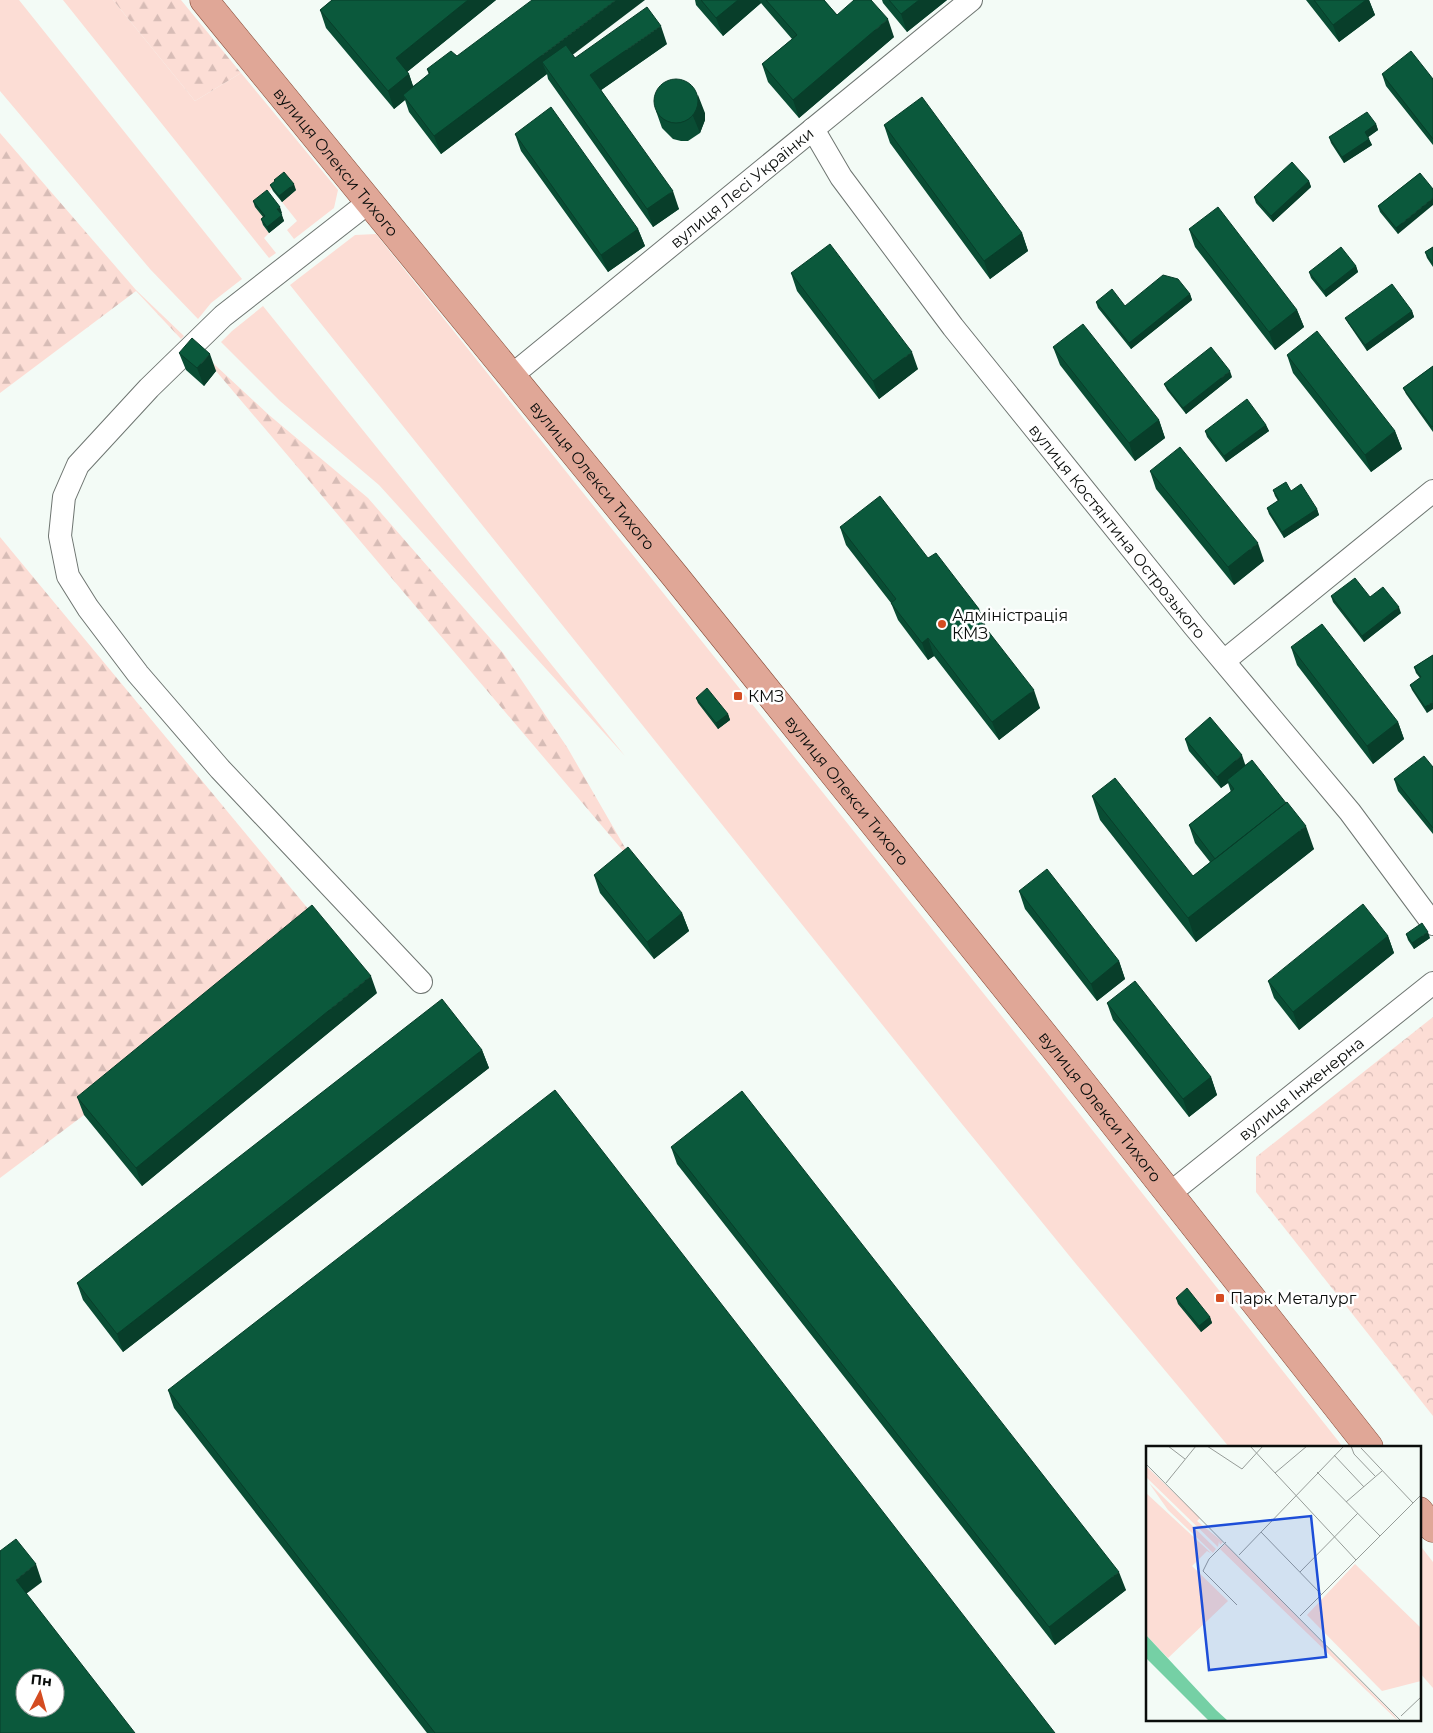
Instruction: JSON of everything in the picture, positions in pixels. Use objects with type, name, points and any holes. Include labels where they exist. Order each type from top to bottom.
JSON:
[{"type":"main road","name":"вулиця Олекси Тихого","points":[[204,0],[675,576],[1064,1060],[1368,1446]]},
{"type":"main road","points":[[1420,1511],[1433,1528]]},
{"type":"street","name":"вулиця Лесі Українки","points":[[511,376],[971,0]]},
{"type":"street","name":"вулиця Костянтина Острозького","points":[[813,129],[841,177],[953,327],[1224,661],[1350,812],[1433,924]]},
{"type":"street","points":[[369,202],[223,316],[136,402],[78,465],[64,497],[60,536],[68,576],[88,608],[138,674],[220,769],[421,982]]},
{"type":"street","points":[[1224,661],[1433,491]]},
{"type":"street","name":"вулиця Інженерна","points":[[1169,1194],[1433,983]]},
{"type":"green space","points":[[0,0],[19,0],[242,279],[211,303],[198,319],[150,269],[0,91]]},
{"type":"green space","points":[[63,0],[113,0],[195,101],[241,73],[338,190],[334,208],[294,239],[287,230],[297,221],[282,202],[296,190],[286,178],[261,197],[267,222],[263,225],[269,233],[264,238],[276,253],[269,258]]},
{"type":"green space","points":[[113,0],[181,0],[241,73],[195,101]]},
{"type":"green space","points":[[0,133],[136,290],[184,336],[181,339],[136,291],[0,393]]},
{"type":"green space","points":[[376,234],[1044,1069],[1342,1446],[1228,1446],[1076,1264],[290,285],[355,235]]},
{"type":"green space","points":[[263,306],[625,756],[379,485],[280,401],[221,342]]},
{"type":"green space","points":[[201,352],[269,415],[368,498],[503,653],[567,747],[635,865],[216,371],[198,355]]},
{"type":"green space","points":[[0,537],[319,922],[84,1115],[0,1178]]},
{"type":"green space","points":[[1433,1017],[1433,1416],[1256,1192],[1256,1157]]},
{"type":"green space","points":[[1420,1545],[1433,1562],[1433,1688],[1420,1673]]},
{"type":"building","points":[[332,0],[468,0],[396,58],[409,74],[388,91],[320,10]]},
{"type":"building","points":[[532,0],[616,0],[434,136],[403,95],[430,73],[427,69],[451,51],[457,56]]},
{"type":"building","points":[[701,0],[738,0],[716,18]]},
{"type":"building","points":[[766,0],[824,0],[837,15],[854,0],[871,0],[888,19],[793,100],[762,64],[797,35]]},
{"type":"building","points":[[889,0],[919,0],[901,14]]},
{"type":"building","points":[[1314,0],[1366,0],[1333,25]]},
{"type":"building","points":[[647,7],[661,26],[590,75],[673,191],[647,209],[542,62],[566,45],[575,58]]},
{"type":"building","points":[[1411,51],[1433,79],[1433,139],[1382,74]]},
{"type":"building","points":[[672,79],[680,79],[692,85],[698,101],[692,117],[680,123],[672,123],[660,117],[654,105],[654,97],[660,85]]},
{"type":"building","points":[[922,97],[1022,233],[984,261],[884,125]]},
{"type":"building","points":[[551,107],[638,229],[601,255],[515,134]]},
{"type":"building","points":[[1367,112],[1376,124],[1365,132],[1369,139],[1342,157],[1329,137]]},
{"type":"building","points":[[1292,162],[1309,181],[1271,216],[1254,197]]},
{"type":"building","points":[[284,172],[294,184],[279,196],[270,185]]},
{"type":"building","points":[[1420,173],[1433,189],[1433,198],[1396,228],[1378,206]]},
{"type":"building","points":[[267,190],[280,207],[277,209],[282,215],[267,227],[261,219],[265,216],[253,201]]},
{"type":"building","points":[[1218,207],[1297,310],[1269,332],[1189,229]]},
{"type":"building","points":[[830,244],[912,352],[873,381],[791,273]]},
{"type":"building","points":[[1341,247],[1356,266],[1324,291],[1309,272]]},
{"type":"building","points":[[1433,247],[1433,264],[1425,252]]},
{"type":"building","points":[[1163,275],[1178,279],[1190,294],[1129,343],[1096,302],[1112,289],[1125,306]]},
{"type":"building","points":[[1392,284],[1412,311],[1365,345],[1345,318]]},
{"type":"building","points":[[1083,324],[1159,420],[1129,443],[1053,347]]},
{"type":"building","points":[[1317,331],[1395,431],[1365,455],[1287,355]]},
{"type":"building","points":[[192,338],[210,354],[197,368],[179,353]]},
{"type":"building","points":[[1211,347],[1230,371],[1183,408],[1164,384]]},
{"type":"building","points":[[1433,366],[1433,426],[1432,427],[1403,388]]},
{"type":"building","points":[[1247,399],[1266,425],[1224,456],[1205,431]]},
{"type":"building","points":[[1180,447],[1258,543],[1228,567],[1150,471]]},
{"type":"building","points":[[1286,482],[1291,491],[1301,484],[1317,509],[1282,532],[1267,508],[1279,500],[1273,490]]},
{"type":"building","name":"Адміністрація КМЗ","points":[[880,496],[928,558],[936,553],[979,609],[974,613],[1034,690],[992,722],[928,638],[922,643],[891,603],[896,599],[840,527]]},
{"type":"building","points":[[1355,578],[1370,597],[1383,587],[1399,607],[1362,636],[1331,596]]},
{"type":"building","points":[[1322,624],[1398,722],[1367,746],[1291,647]]},
{"type":"building","points":[[1433,655],[1433,702],[1425,707],[1410,685],[1421,677],[1414,667]]},
{"type":"building","points":[[707,688],[728,714],[716,723],[696,698]]},
{"type":"building","points":[[1210,717],[1242,755],[1217,777],[1185,739]]},
{"type":"building","points":[[1424,756],[1433,767],[1433,828],[1394,779]]},
{"type":"building","points":[[1252,760],[1286,803],[1215,859],[1189,825],[1234,789],[1227,780]]},
{"type":"building","points":[[1115,778],[1193,876],[1287,802],[1306,826],[1188,918],[1092,796]]},
{"type":"building","points":[[628,847],[682,913],[647,942],[594,875]]},
{"type":"building","points":[[1047,869],[1119,961],[1091,984],[1019,891]]},
{"type":"building","points":[[1363,904],[1388,936],[1293,1012],[1268,981]]},
{"type":"building","points":[[312,905],[371,976],[136,1168],[77,1097]]},
{"type":"building","points":[[1422,923],[1428,932],[1412,943],[1406,934]]},
{"type":"building","points":[[1135,981],[1211,1077],[1183,1099],[1107,1003]]},
{"type":"building","points":[[442,999],[482,1050],[117,1334],[77,1283]]},
{"type":"building","points":[[555,1090],[1055,1733],[435,1733],[168,1390]]},
{"type":"building","points":[[742,1091],[1119,1572],[1049,1627],[671,1147]]},
{"type":"building","points":[[1187,1288],[1210,1317],[1199,1326],[1176,1298]]},
{"type":"building","points":[[16,1539],[36,1564],[16,1580],[135,1733],[0,1733],[0,1551]]},
{"type":"place","name":"Адміністрація КМЗ","points":[[942,624]]},
{"type":"place","name":"КМЗ","points":[[738,696]]},
{"type":"place","name":"Парк Металург","points":[[1220,1298]]}]
